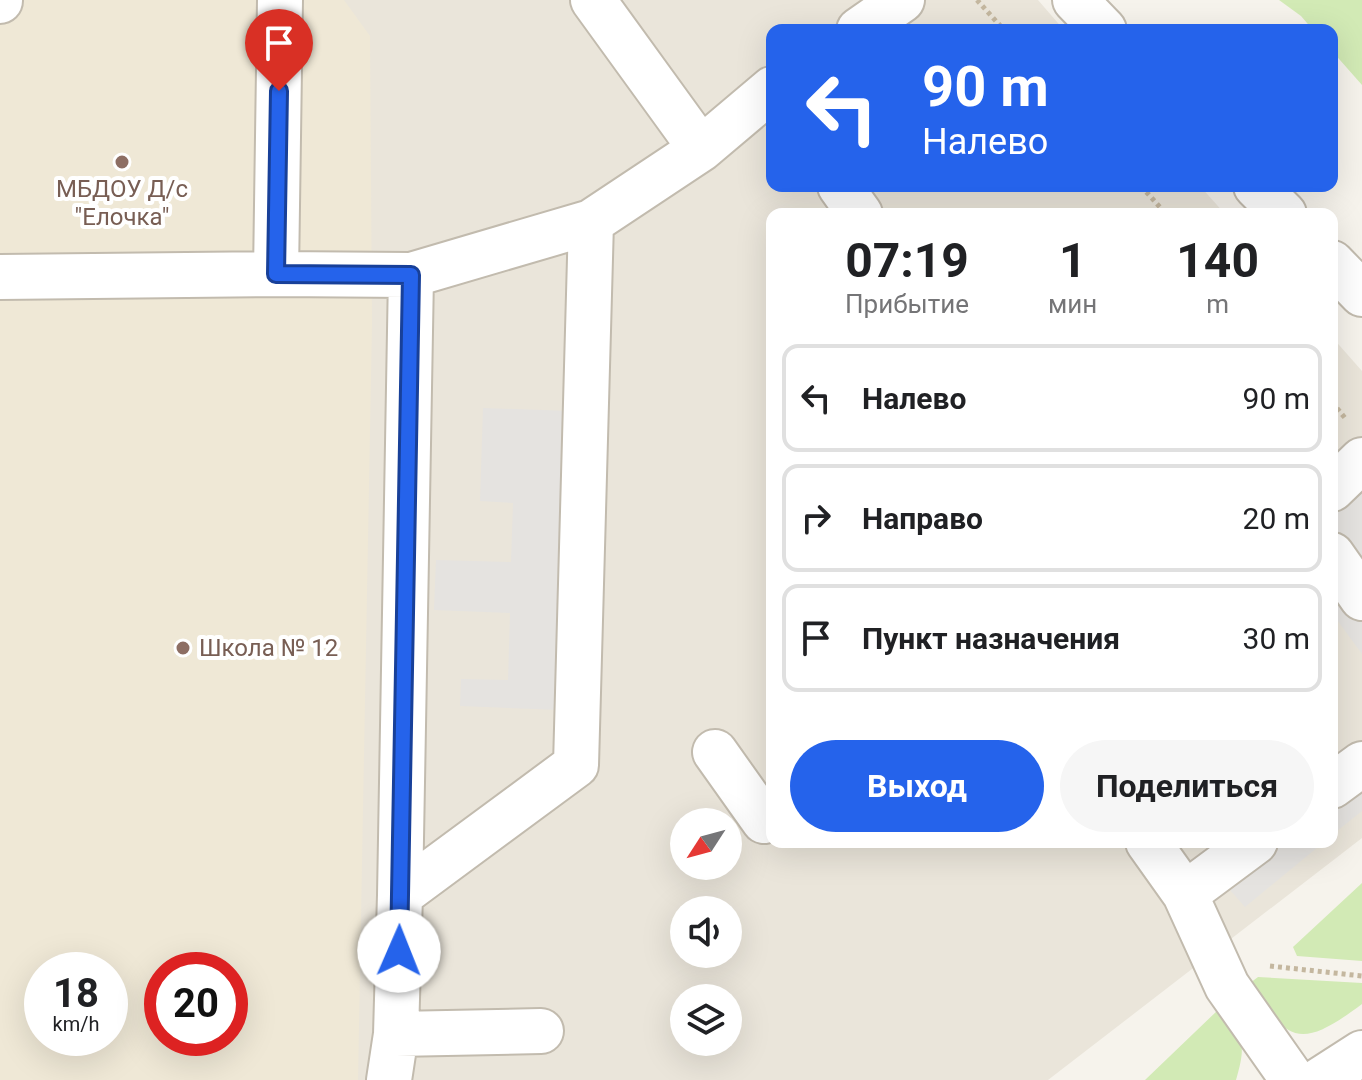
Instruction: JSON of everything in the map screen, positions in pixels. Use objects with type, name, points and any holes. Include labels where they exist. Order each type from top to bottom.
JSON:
[{"type":"street","points":[[276,274],[280,0]]},
{"type":"street","points":[[593,0],[701,149]]},
{"type":"street","points":[[868,24],[902,0]]},
{"type":"street","points":[[1075,0],[1098,24]]},
{"type":"street","points":[[0,277],[411,275],[591,222],[701,149],[766,96]]},
{"type":"street","points":[[1262,192],[1278,208]]},
{"type":"street","points":[[400,895],[576,765],[591,222]]},
{"type":"street","points":[[1338,269],[1362,294]]},
{"type":"street","points":[[389,1080],[396,1034],[400,895],[411,275]]},
{"type":"street","points":[[1338,483],[1362,460]]},
{"type":"street","points":[[1338,564],[1362,598]]},
{"type":"street","points":[[715,752],[764,821],[766,820]]},
{"type":"street","points":[[1338,782],[1362,764]]},
{"type":"street","points":[[1152,848],[1185,894],[1227,986],[1293,1080]]},
{"type":"street","points":[[1185,894],[1247,848]]},
{"type":"street","points":[[396,1034],[541,1031]]},
{"type":"street","points":[[1320,1080],[1362,1053]]},
{"type":"path","points":[[977,0],[999,24]]},
{"type":"path","points":[[1146,192],[1161,208]]},
{"type":"path","points":[[1269,966],[1362,976]]},
{"type":"shaded area","points":[[0,0],[1038,0],[1059,24],[766,24],[766,192],[1205,192],[1220,208],[766,208],[766,848],[1338,848],[1338,344],[1362,371],[1362,838],[1048,1080],[0,1080]]},
{"type":"shaded area","name":"Школа № 12","points":[[0,0],[344,0],[370,36],[372,323],[358,1080],[0,1080]]},
{"type":"shaded area","points":[[483,408],[570,411],[560,710],[460,706],[461,679],[508,680],[510,613],[434,610],[436,560],[511,562],[513,503],[480,501]]},
{"type":"shaded area","points":[[1338,468],[1362,478],[1362,654],[1338,621]]},
{"type":"shaded area","points":[[1362,773],[1362,811],[1338,830],[1338,791]]},
{"type":"shaded area","points":[[1265,848],[1317,848],[1245,907],[1222,881]]},
{"type":"green space","points":[[1279,0],[1362,0],[1362,85],[1338,58],[1338,24],[1308,24]]},
{"type":"green space","points":[[1362,883],[1362,961],[1297,956],[1293,947]]},
{"type":"green space","points":[[1258,977],[1362,983],[1362,1004],[1325,1028],[1298,1034],[1275,1019],[1263,1004],[1250,983]]},
{"type":"green space","points":[[1219,1009],[1241,1041],[1236,1080],[1145,1080]]},
{"type":"place","name":"МБДОУ Д/с \"Елочка\"","points":[[122,162]]},
{"type":"place","name":"Школа № 12","points":[[183,648]]},
{"type":"route","points":[[279,91],[276,274],[411,275],[399,951]]}]
